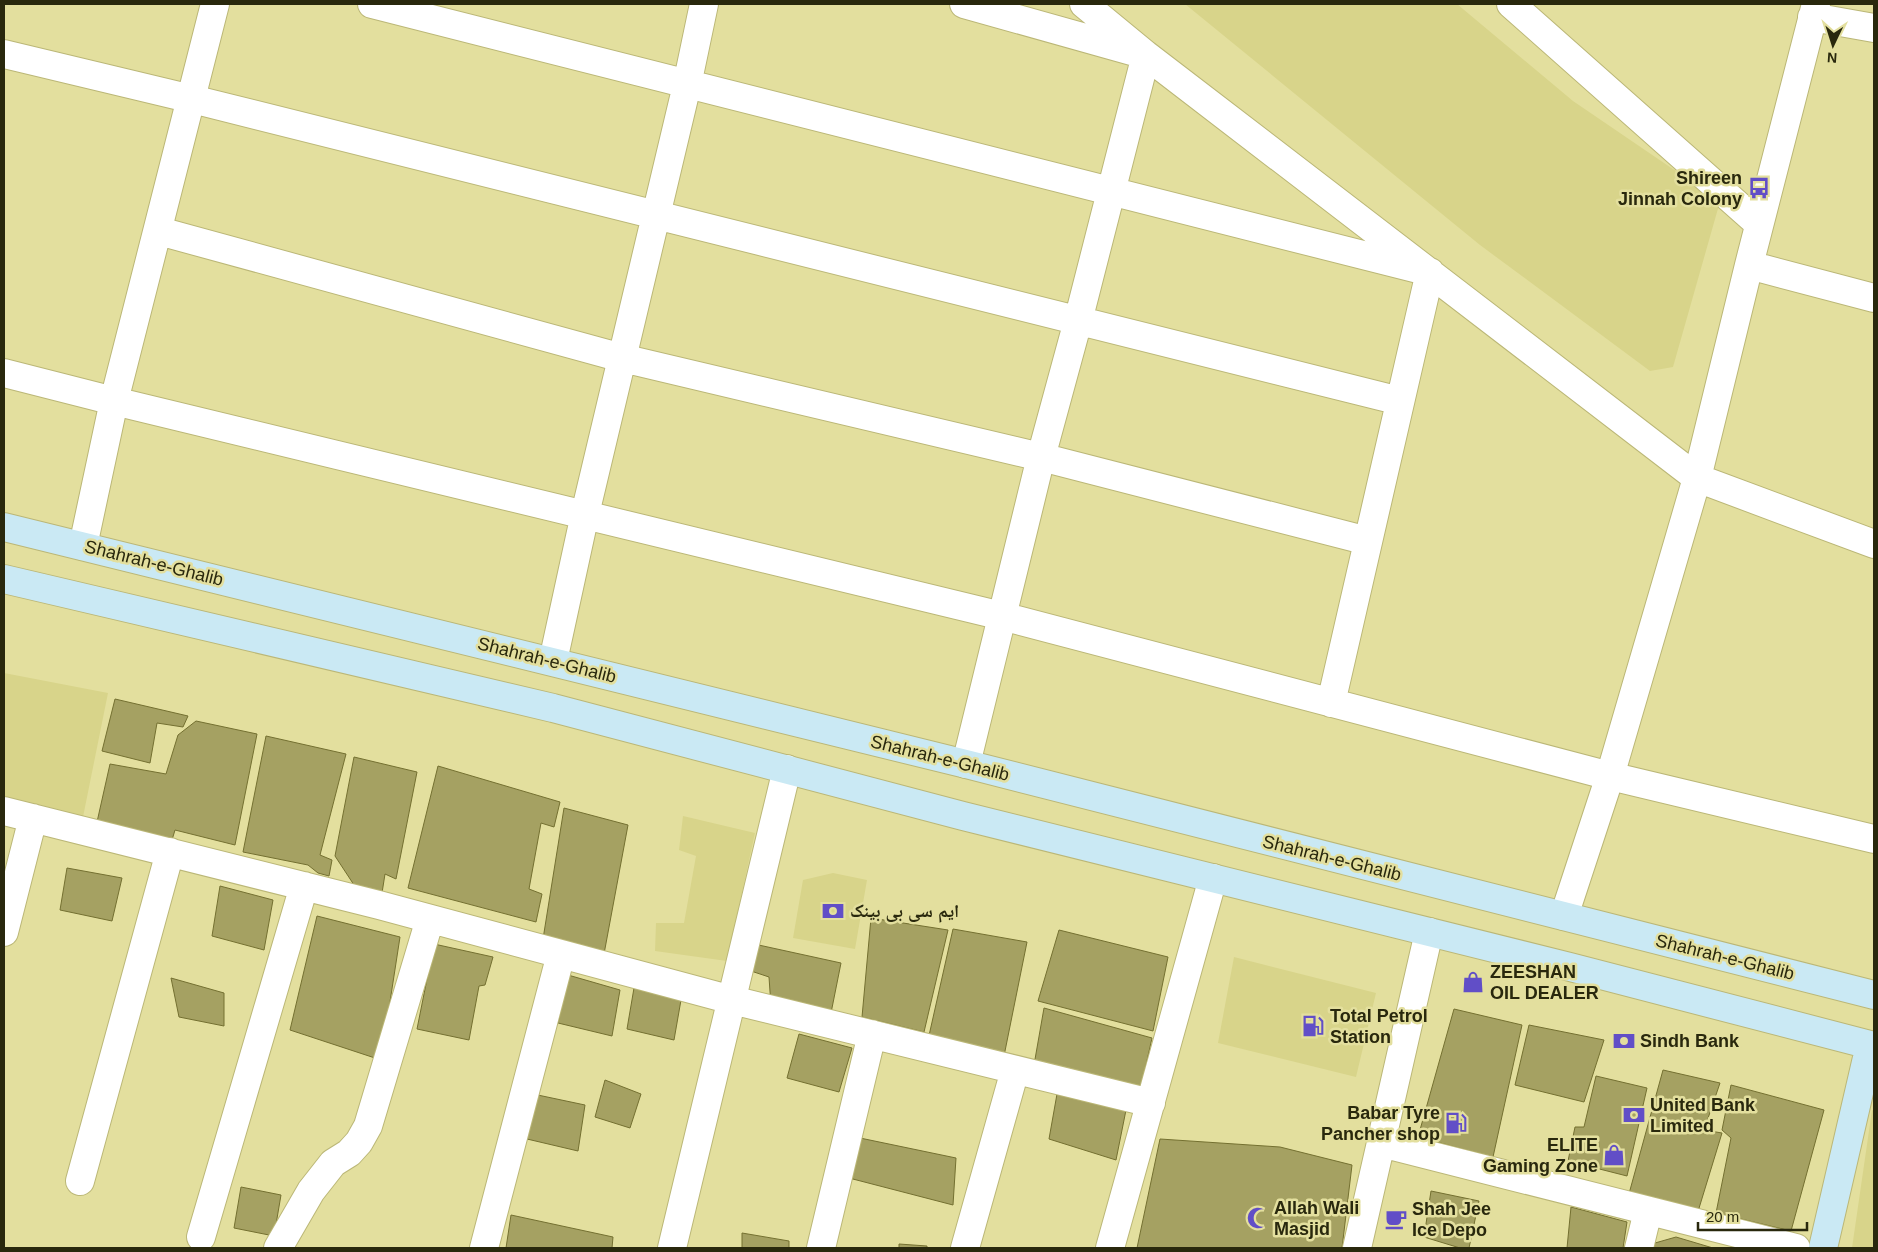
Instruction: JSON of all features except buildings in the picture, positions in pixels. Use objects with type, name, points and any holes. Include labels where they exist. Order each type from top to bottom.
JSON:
[{"type":"main road","name":"Shahrah-e-Ghalib","points":[[4,527],[966,764],[1874,995]]},
{"type":"main road","points":[[4,578],[553,708],[973,818],[1430,932],[1872,1046],[1823,1248]]},
{"type":"street","points":[[83,546],[114,401],[216,4]]},
{"type":"street","points":[[372,4],[1430,272]]},
{"type":"street","points":[[553,662],[585,514],[687,85],[704,4]]},
{"type":"street","points":[[964,4],[1146,56]]},
{"type":"street","points":[[1084,4],[1146,56],[1698,478],[1874,544]]},
{"type":"street","points":[[1511,4],[1759,224]]},
{"type":"street","points":[[1564,916],[1610,776],[1698,478],[1748,265],[1814,10],[1874,28]]},
{"type":"street","points":[[4,54],[192,99],[1400,401]]},
{"type":"street","points":[[966,764],[1041,457],[1146,56]]},
{"type":"street","points":[[159,231],[622,358],[1041,457],[1368,541]]},
{"type":"street","points":[[1748,265],[1874,298]]},
{"type":"street","points":[[1332,703],[1430,272]]},
{"type":"street","points":[[4,373],[1002,616],[1610,776],[1874,840]]},
{"type":"street","points":[[672,1248],[787,769]]},
{"type":"street","points":[[4,811],[304,886],[732,1000],[1151,1103]]},
{"type":"street","points":[[4,932],[33,818]]},
{"type":"street","points":[[80,1182],[170,852]]},
{"type":"street","points":[[1110,1248],[1213,878]]},
{"type":"street","points":[[201,1237],[304,886]]},
{"type":"street","points":[[278,1248],[311,1191],[334,1163],[349,1153],[359,1142],[368,1126],[430,919]]},
{"type":"street","points":[[1357,1248],[1430,932]]},
{"type":"street","points":[[484,1248],[561,954]]},
{"type":"street","points":[[821,1248],[872,1034]]},
{"type":"street","points":[[965,1248],[1015,1070]]},
{"type":"street","points":[[1381,1143],[1796,1248]]},
{"type":"street","points":[[1638,1248],[1648,1211]]},
{"type":"shaded area","points":[[1185,4],[1457,4],[1573,101],[1711,195],[1719,205],[1673,367],[1650,371],[1480,245]]},
{"type":"shaded area","points":[[4,673],[108,693],[83,817],[4,801]]},
{"type":"shaded area","points":[[683,816],[755,833],[727,961],[655,951],[656,923],[684,923],[696,856],[679,850]]},
{"type":"shaded area","points":[[833,873],[867,880],[855,949],[793,938],[803,880]]},
{"type":"shaded area","points":[[1234,957],[1376,993],[1356,1077],[1218,1043]]},
{"type":"shaded area","points":[[1872,1110],[1874,1111],[1874,1248],[1852,1248]]},
{"type":"place","name":"Shireen Jinnah Colony","points":[[1759,188]]},
{"type":"place","name":"ایم سی بی بینک","points":[[833,911]]},
{"type":"place","name":"ZEESHAN OIL DEALER","points":[[1473,982]]},
{"type":"place","name":"Total Petrol Station","points":[[1313,1026]]},
{"type":"place","name":"Sindh Bank","points":[[1624,1041]]},
{"type":"place","name":"United Bank Limited","points":[[1634,1115]]},
{"type":"place","name":"Babar Tyre Pancher shop","points":[[1456,1123]]},
{"type":"place","name":"ELITE Gaming Zone","points":[[1614,1155]]},
{"type":"place","name":"Allah Wali Masjid","points":[[1258,1218]]},
{"type":"place","name":"Shah Jee Ice Depo","points":[[1396,1219]]}]
